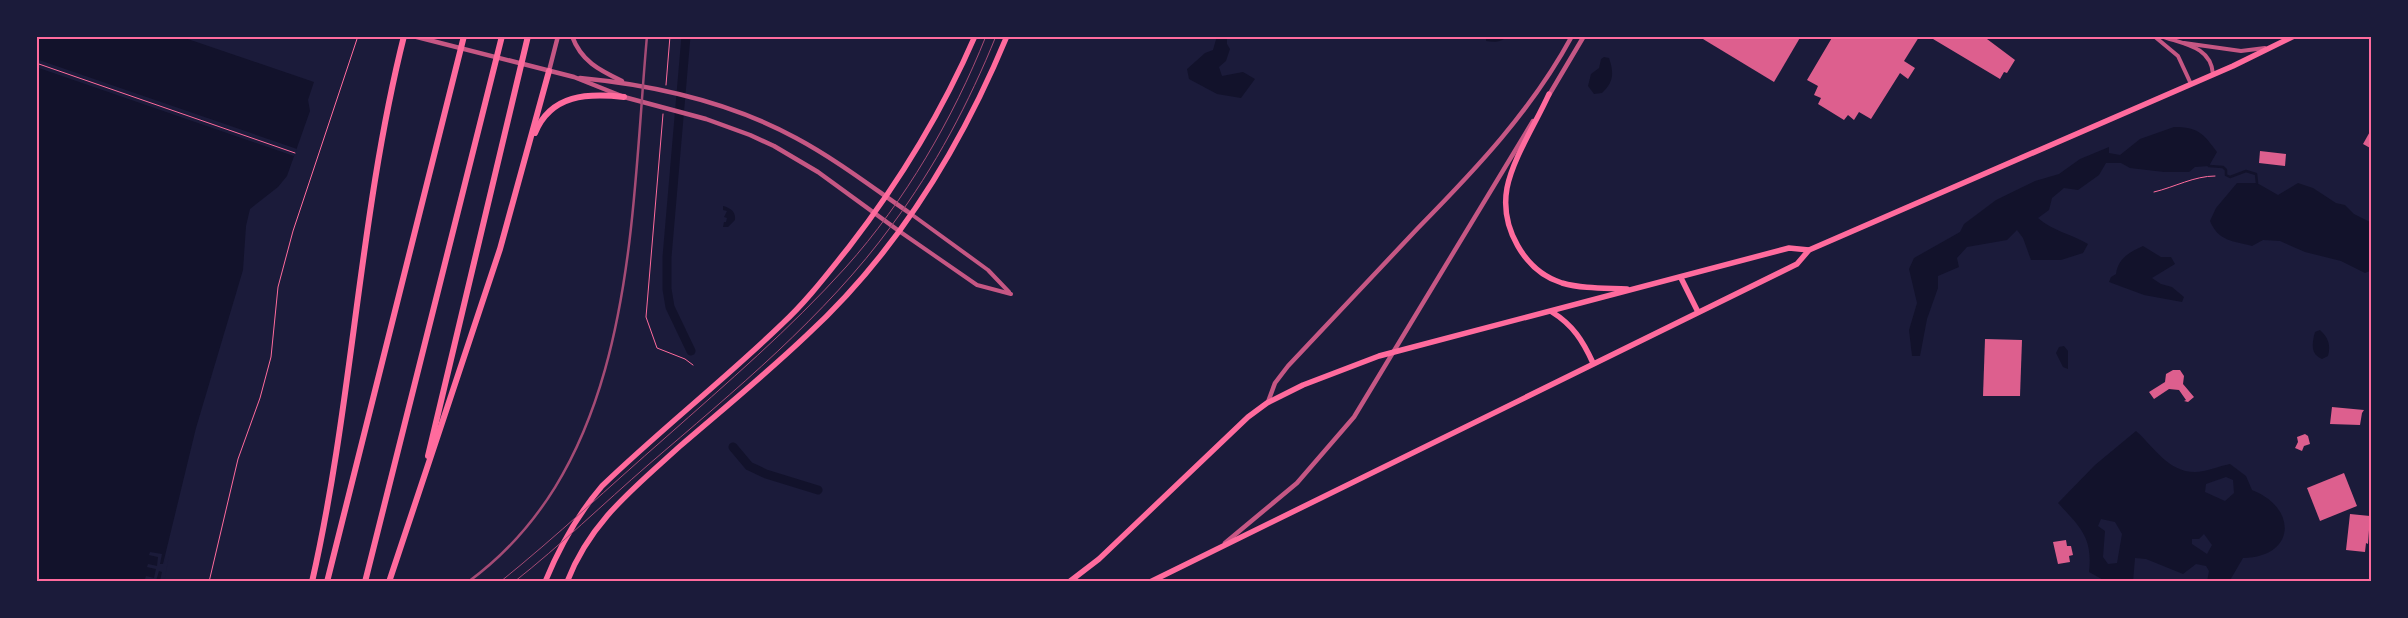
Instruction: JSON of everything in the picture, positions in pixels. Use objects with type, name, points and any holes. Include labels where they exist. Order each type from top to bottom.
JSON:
[{"type":"highway","points":[[312,582],[338,447],[374,182],[404,36]]},
{"type":"highway","points":[[327,582],[464,36]]},
{"type":"highway","points":[[365,582],[502,36]]},
{"type":"highway","points":[[417,496],[528,36]]},
{"type":"highway","points":[[389,582],[478,318],[528,153],[549,71]]},
{"type":"highway","points":[[528,153],[539,125],[546,115],[558,104],[572,97],[587,94],[624,97]]},
{"type":"main road","points":[[545,582],[555,559],[577,520],[602,486],[784,323],[827,275],[875,213],[941,110],[975,36]]},
{"type":"main road","points":[[567,582],[589,538],[616,504],[814,329],[852,290],[911,214],[967,124],[1007,36]]},
{"type":"main road","points":[[1150,582],[1797,264],[1809,250],[2191,84],[2277,46],[2294,36]]},
{"type":"main road","points":[[1549,94],[1509,182],[1506,206],[1513,237],[1531,263],[1556,280],[1587,288],[1634,289]]},
{"type":"main road","points":[[1069,582],[1098,560],[1228,434],[1267,403],[1303,385],[1379,356],[1552,312],[1789,248],[1809,250]]},
{"type":"main road","points":[[1680,278],[1698,312]]},
{"type":"main road","points":[[1552,312],[1572,326],[1585,345],[1593,363]]},
{"type":"street","points":[[413,36],[574,77],[626,82],[716,105],[747,116],[794,137],[835,161],[988,270],[1011,294],[976,285],[791,155],[750,135],[715,122],[624,97],[574,77]]},
{"type":"street","points":[[549,71],[558,36]]},
{"type":"street","points":[[572,36],[582,55],[592,65],[626,82]]},
{"type":"street","points":[[1267,403],[1275,383],[1301,352],[1495,146],[1546,80],[1572,36]]},
{"type":"street","points":[[1216,550],[1276,502],[1310,469],[1354,417],[1584,36]]},
{"type":"street","points":[[2154,36],[2178,56],[2191,84]]},
{"type":"street","points":[[2161,36],[2200,50],[2208,56],[2213,74]]},
{"type":"street","points":[[2184,43],[2241,51],[2277,46]]},
{"type":"path","points":[[208,582],[238,459],[260,398],[270,358],[278,287],[293,231],[358,36]]},
{"type":"path","points":[[666,85],[670,36]]},
{"type":"path","points":[[36,63],[295,153]]},
{"type":"path","points":[[663,114],[646,317],[657,348],[685,359],[693,365]]},
{"type":"path","points":[[2154,192],[2172,188],[2200,176],[2215,176]]},
{"type":"shaded area","points":[[36,36],[179,36],[314,82],[308,100],[310,111],[287,176],[278,187],[250,209],[246,226],[243,270],[196,428],[163,564],[161,582],[36,582]]},
{"type":"shaded area","points":[[1217,36],[1227,36],[1227,44],[1230,49],[1226,61],[1219,67],[1222,76],[1243,72],[1255,79],[1241,98],[1217,94],[1189,79],[1187,69],[1205,53],[1213,50]]},
{"type":"shaded area","points":[[1486,36],[1507,36],[1503,40],[1494,42],[1486,41]]},
{"type":"shaded area","points":[[1604,57],[1609,58],[1611,63],[1611,81],[1602,93],[1594,94],[1588,86],[1591,74],[1599,68],[1601,59]]},
{"type":"shaded area","points":[[2174,127],[2189,128],[2199,132],[2208,140],[2217,152],[2209,166],[2195,167],[2189,172],[2164,172],[2130,168],[2121,163],[2106,163],[2099,175],[2078,190],[2064,188],[2052,198],[2049,210],[2038,218],[2050,226],[2088,244],[2083,253],[2061,260],[2031,260],[2023,238],[2017,230],[2007,240],[1967,247],[1957,258],[1959,267],[1938,276],[1938,288],[1927,319],[1920,356],[1912,356],[1909,330],[1917,303],[1909,269],[1914,258],[1960,232],[1964,224],[1996,200],[2035,181],[2059,174],[2080,159],[2109,147],[2109,153],[2120,155],[2140,139]]},
{"type":"shaded area","points":[[2237,183],[2257,183],[2278,195],[2298,183],[2313,188],[2336,203],[2345,205],[2354,214],[2372,223],[2372,270],[2365,273],[2341,261],[2305,252],[2280,241],[2263,240],[2252,246],[2232,241],[2217,233],[2210,221],[2216,208]]},
{"type":"shaded area","points":[[723,206],[731,209],[735,215],[735,220],[728,227],[723,227],[727,218],[724,217],[727,211],[723,210]]},
{"type":"shaded area","points":[[2143,246],[2161,257],[2171,257],[2175,264],[2152,278],[2161,284],[2172,287],[2184,297],[2182,302],[2144,295],[2109,282],[2111,277],[2116,274],[2122,260],[2129,253]]},
{"type":"shaded area","points":[[2320,330],[2327,338],[2329,345],[2328,356],[2322,359],[2315,354],[2313,348],[2315,332]]},
{"type":"shaded area","points":[[2064,346],[2068,351],[2068,369],[2063,367],[2056,353],[2059,347]]},
{"type":"shaded area","points":[[2136,431],[2162,458],[2185,471],[2199,472],[2230,464],[2246,476],[2252,490],[2267,498],[2277,508],[2283,519],[2285,530],[2281,541],[2273,549],[2260,556],[2243,558],[2229,582],[2207,582],[2209,571],[2206,566],[2196,564],[2183,574],[2146,559],[2135,558],[2133,582],[2107,582],[2089,572],[2090,560],[2087,541],[2079,526],[2058,503],[2095,465]],"holes":[[[2226,477],[2233,480],[2234,493],[2225,501],[2205,492],[2206,484]],[[2101,519],[2115,522],[2122,534],[2117,563],[2108,564],[2103,557],[2105,531],[2098,526]],[[2204,534],[2212,545],[2207,554],[2192,544],[2192,539],[2199,539]]]},
{"type":"pier","points":[[36,59],[297,149],[294,156],[36,67]]},
{"type":"pier","points":[[150,552],[162,554],[160,564],[164,564],[166,556],[169,556],[164,582],[160,581],[162,572],[159,571],[156,581],[145,579],[146,576],[154,578],[156,569],[147,567],[148,564],[157,566],[158,557],[149,555]]},
{"type":"building","points":[[1698,36],[1801,36],[1774,82]]},
{"type":"building","points":[[1833,36],[1923,36],[1921,39],[1919,37],[1904,61],[1915,68],[1908,79],[1900,73],[1871,119],[1859,112],[1854,120],[1848,115],[1844,120],[1818,104],[1821,98],[1814,95],[1818,86],[1807,80]]},
{"type":"building","points":[[1928,36],[1983,36],[2015,60],[2007,73],[2004,72],[2000,79]]},
{"type":"building","points":[[2372,128],[2372,149],[2363,144]]},
{"type":"building","points":[[2260,151],[2286,154],[2285,166],[2259,163]]},
{"type":"building","points":[[1985,339],[2022,340],[2020,396],[1983,396]]},
{"type":"building","points":[[2173,370],[2180,370],[2184,376],[2183,384],[2194,397],[2188,402],[2184,401],[2186,400],[2179,390],[2169,389],[2154,399],[2149,392],[2165,382],[2166,374]]},
{"type":"building","points":[[2332,407],[2364,410],[2360,425],[2330,424]]},
{"type":"building","points":[[2305,434],[2308,436],[2310,444],[2304,446],[2302,451],[2295,448],[2298,442],[2297,437]]},
{"type":"building","points":[[2344,473],[2357,506],[2320,521],[2307,488]]},
{"type":"building","points":[[2350,514],[2370,516],[2368,544],[2366,543],[2365,552],[2346,550]]},
{"type":"building","points":[[2066,540],[2067,546],[2071,546],[2073,555],[2069,556],[2070,562],[2058,564],[2053,542]]},
{"type":"waterway","points":[[686,36],[667,257],[667,289],[670,307],[691,351]]},
{"type":"waterway","points":[[2209,166],[2223,167],[2226,170],[2226,175],[2230,177],[2246,171],[2256,174],[2257,183]]},
{"type":"waterway","points":[[733,447],[749,466],[766,474],[818,490]]},
{"type":"tram line","points":[[500,582],[563,529],[735,376],[803,312],[846,267],[888,215],[926,158],[958,98],[986,36]]},
{"type":"tram line","points":[[514,582],[745,381],[838,291],[866,259],[923,180],[963,110],[996,36]]},
{"type":"railway","points":[[468,582],[523,531],[564,471],[594,404],[614,333],[627,259],[647,36]]}]
